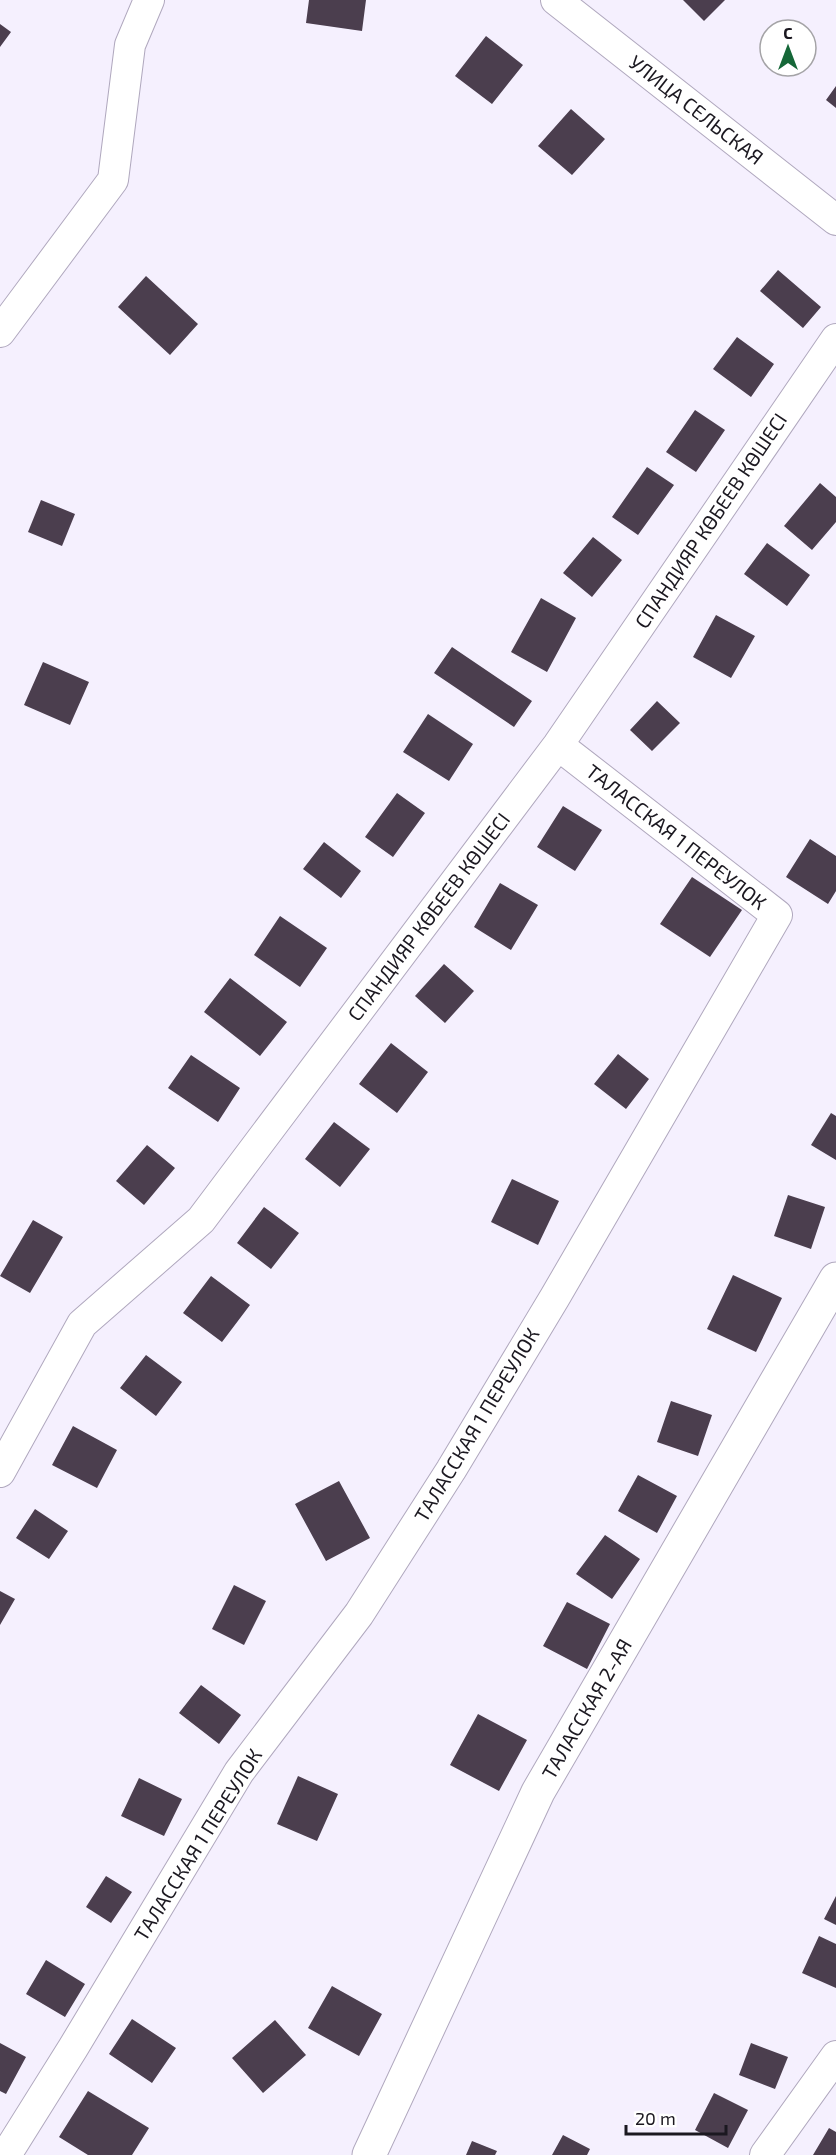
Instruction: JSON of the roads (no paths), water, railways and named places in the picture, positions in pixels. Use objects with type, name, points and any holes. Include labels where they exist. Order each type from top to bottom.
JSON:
[{"type":"street","points":[[0,332],[113,180],[130,45],[149,0]]},
{"type":"street","name":"УЛИЦА СЕЛЬСКАЯ","points":[[556,0],[836,220]]},
{"type":"street","name":"СПАНДИЯР КӨБЕЕВ КӨШЕСІ","points":[[0,1472],[82,1324],[201,1220],[558,745],[836,339]]},
{"type":"street","name":"ТАЛАССКАЯ 1 ПЕРЕУЛОК","points":[[6,2155],[239,1772],[359,1614],[451,1470],[555,1297],[777,915],[558,745]]},
{"type":"street","name":"ТАЛАССКАЯ 2-АЯ","points":[[369,2155],[538,1792],[836,1279]]},
{"type":"street","points":[[765,2155],[836,2056]]}]
